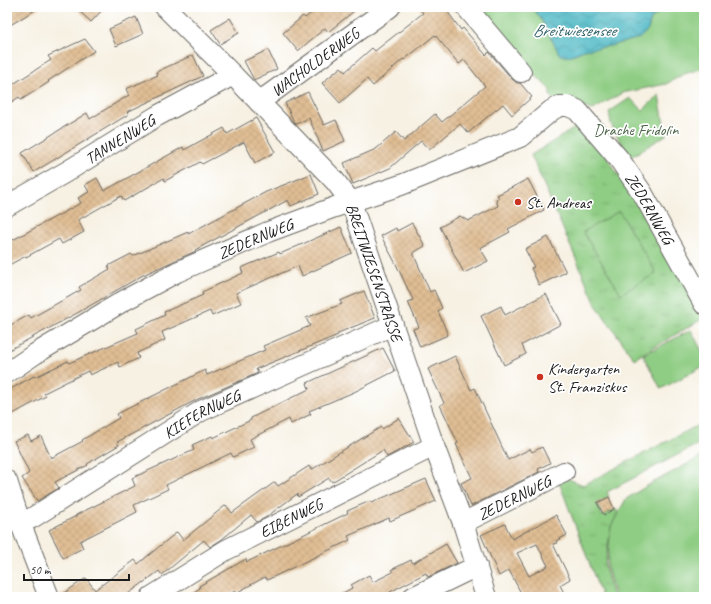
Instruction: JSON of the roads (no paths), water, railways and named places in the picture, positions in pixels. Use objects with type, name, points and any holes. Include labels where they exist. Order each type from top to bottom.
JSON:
[{"type":"street","name":"BREITWIESENSTRASSE","points":[[165,7],[233,74],[335,182],[351,202],[434,446],[463,523],[486,597]]},
{"type":"street","name":"WACHOLDERWEG","points":[[259,102],[390,7]]},
{"type":"street","points":[[466,7],[521,72]]},
{"type":"street","name":"TANNENWEG","points":[[7,206],[66,172],[157,116],[233,74]]},
{"type":"street","name":"ZEDERNWEG","points":[[7,373],[35,354],[125,300],[177,272],[268,232],[401,185],[520,137],[530,136],[558,120],[570,117],[586,119],[619,159],[643,194],[704,304]]},
{"type":"street","name":"KIEFERNWEG","points":[[20,522],[32,518],[201,412],[394,325]]},
{"type":"street","name":"EIBENWEG","points":[[151,597],[226,550],[434,446]]},
{"type":"street","name":"ZEDERNWEG","points":[[463,523],[564,472]]},
{"type":"street","points":[[7,482],[20,522],[49,597]]},
{"type":"street","points":[[413,597],[477,566]]},
{"type":"water","name":"Breitwiesensee","points":[[532,7],[659,7],[658,13],[651,19],[648,30],[640,38],[610,46],[584,50],[569,56],[564,56],[560,55],[541,19]]},
{"type":"place","name":"St. Andreas","points":[[518,202]]},
{"type":"place","name":"Kindergarten St. Franziskus","points":[[540,377]]},
{"type":"park label","name":"Drache Fridolin","points":[[636,129]]}]
